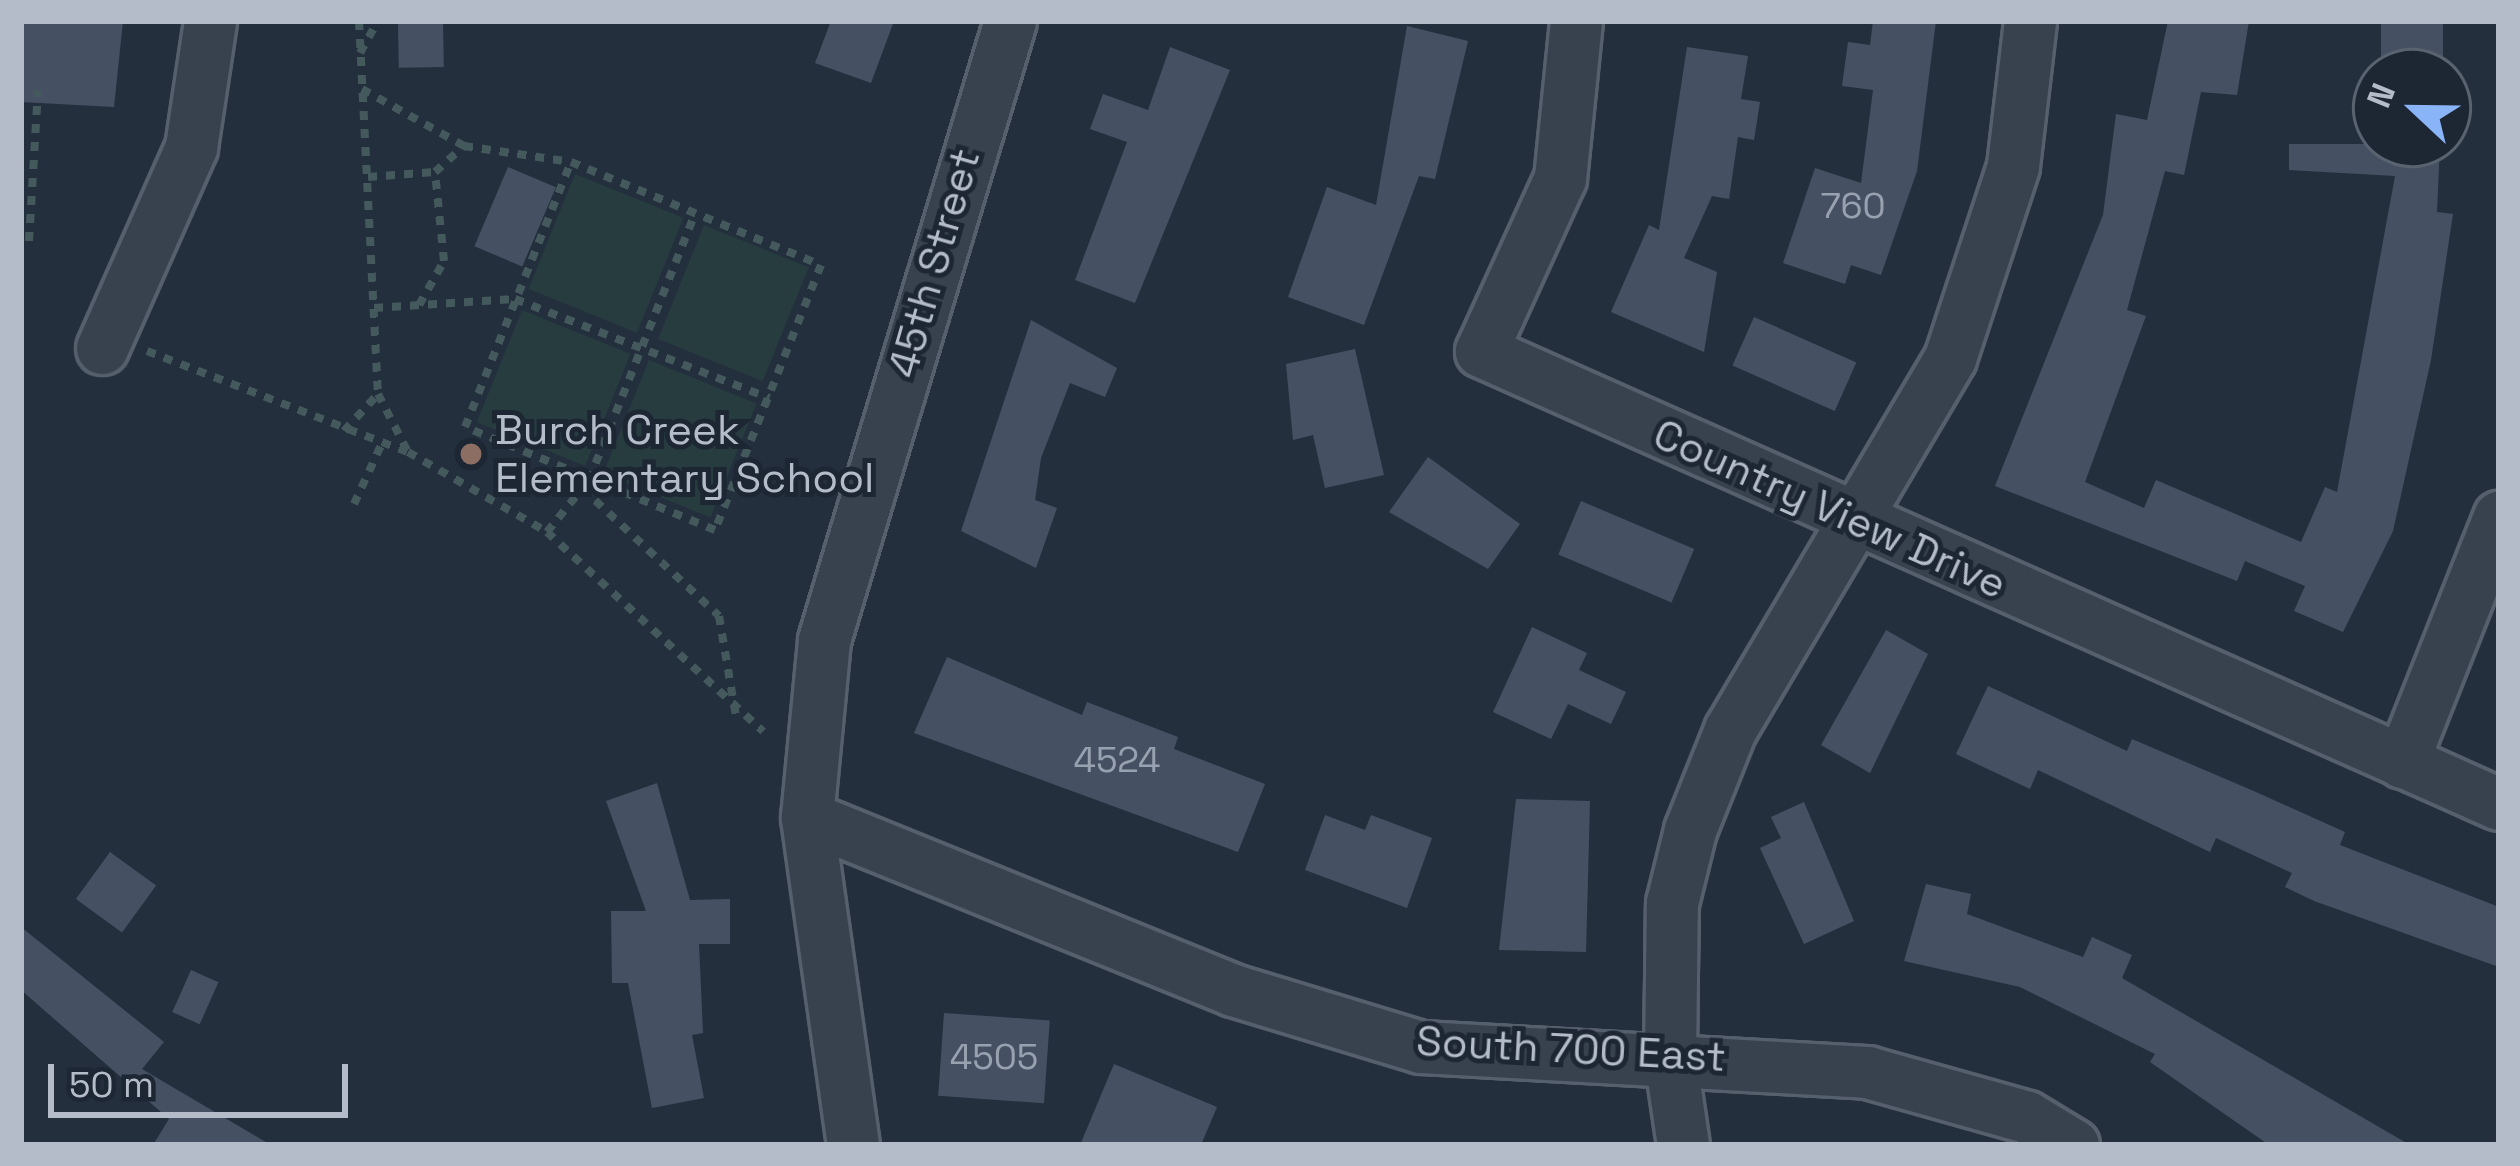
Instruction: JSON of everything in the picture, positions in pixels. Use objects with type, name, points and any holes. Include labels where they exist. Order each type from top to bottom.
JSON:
[{"type":"street","points":[[120,348],[191,147],[210,21]]},
{"type":"street","name":"45th Street","points":[[853,1145],[807,818],[824,640],[1010,21]]},
{"type":"street","name":"Country View Drive","points":[[1576,21],[1560,178],[1481,351],[1859,524],[2499,804]]},
{"type":"street","points":[[1683,1145],[1670,1057],[1672,903],[1690,830],[1730,730],[1859,524],[1950,358],[1992,247],[2030,21]]},
{"type":"street","points":[[2402,762],[2499,518]]},
{"type":"street","name":"South 700 East","points":[[807,818],[1296,1013],[1421,1047],[1670,1057],[1943,1088],[2073,1145]]},
{"type":"path","points":[[358,21],[378,394],[408,452]]},
{"type":"path","points":[[359,55],[378,21]]},
{"type":"path","points":[[362,89],[464,146],[571,162],[821,265],[716,530],[586,484],[558,467],[465,428],[571,162]]},
{"type":"path","points":[[29,242],[38,90]]},
{"type":"path","points":[[368,177],[435,172],[464,146]]},
{"type":"path","points":[[419,305],[444,261],[435,172]]},
{"type":"path","points":[[548,532],[586,484],[695,213]]},
{"type":"path","points":[[374,308],[515,299],[769,398]]},
{"type":"path","points":[[120,348],[408,452],[548,532],[736,717],[763,731]]},
{"type":"path","points":[[344,431],[378,394]]},
{"type":"path","points":[[354,504],[382,443]]},
{"type":"path","points":[[586,484],[719,616],[736,717]]},
{"type":"green space","points":[[575,174],[683,218],[637,333],[529,289]]},
{"type":"green space","points":[[704,225],[809,267],[763,381],[658,339]]},
{"type":"green space","points":[[522,310],[630,354],[585,466],[477,422]]},
{"type":"green space","points":[[649,360],[757,403],[710,517],[603,474]]},
{"type":"building","points":[[21,21],[123,21],[114,107],[21,102]]},
{"type":"building","points":[[831,21],[894,21],[871,83],[815,63]]},
{"type":"building","points":[[1873,21],[1936,21],[1917,171],[1881,275],[1851,265],[1845,284],[1783,263],[1815,168],[1861,183],[1873,90],[1842,86],[1848,42],[1870,45]]},
{"type":"building","points":[[2168,21],[2249,21],[2237,95],[2201,92],[2184,175],[2165,171],[2127,310],[2146,316],[2085,482],[2144,508],[2156,480],[2301,542],[2325,487],[2337,492],[2395,176],[2289,170],[2289,144],[2352,144],[2352,168],[2439,168],[2437,212],[2453,214],[2431,360],[2393,531],[2343,632],[2294,611],[2305,586],[2245,561],[2237,581],[1995,486],[2103,215],[2116,114],[2147,120]]},
{"type":"building","points":[[2381,21],[2443,21],[2443,48],[2381,48]]},
{"type":"building","points":[[443,22],[444,67],[399,68],[398,23]]},
{"type":"building","points":[[1407,26],[1468,41],[1435,179],[1419,176],[1364,325],[1288,297],[1327,187],[1376,205]]},
{"type":"building","points":[[1170,47],[1230,70],[1135,303],[1075,280],[1127,142],[1090,129],[1103,94],[1148,110]]},
{"type":"building","points":[[1687,47],[1748,56],[1741,99],[1760,102],[1754,140],[1738,137],[1729,199],[1712,196],[1684,258],[1717,272],[1704,352],[1611,312],[1649,225],[1659,230]]},
{"type":"building","points":[[508,167],[556,187],[522,266],[474,246]]},
{"type":"building","points":[[1754,317],[1856,363],[1835,411],[1732,365]]},
{"type":"building","points":[[1031,320],[1117,368],[1105,397],[1070,383],[1041,458],[1035,500],[1057,508],[1036,568],[961,531]]},
{"type":"building","points":[[1355,349],[1384,475],[1325,488],[1313,435],[1293,440],[1286,364]]},
{"type":"building","points":[[1428,457],[1520,524],[1488,569],[1389,512]]},
{"type":"building","points":[[1581,501],[1694,549],[1672,602],[1558,554]]},
{"type":"building","points":[[1532,627],[1587,653],[1579,670],[1626,692],[1611,724],[1568,704],[1551,739],[1493,712]]},
{"type":"building","points":[[1886,630],[1928,654],[1870,773],[1821,745]]},
{"type":"building","points":[[947,657],[1082,715],[1087,702],[1178,737],[1174,749],[1265,784],[1238,852],[914,733]]},
{"type":"building","points":[[1988,686],[2127,751],[2132,739],[2256,792],[2345,832],[2340,845],[2499,907],[2499,967],[2314,901],[2285,887],[2292,873],[2216,838],[2210,852],[2038,770],[2030,789],[1956,754]]},
{"type":"building","points":[[657,783],[690,900],[730,899],[730,944],[699,944],[703,1033],[692,1035],[704,1098],[652,1108],[628,983],[612,983],[611,911],[646,911],[606,801]]},
{"type":"building","points":[[1516,799],[1590,801],[1586,952],[1499,950]]},
{"type":"building","points":[[1804,802],[1854,921],[1804,944],[1760,848],[1781,838],[1771,817]]},
{"type":"building","points":[[1325,815],[1365,830],[1371,815],[1432,838],[1407,908],[1305,870]]},
{"type":"building","points":[[110,852],[156,886],[122,932],[76,899]]},
{"type":"building","points":[[1926,884],[1971,894],[1967,914],[2083,957],[2092,937],[2132,955],[2122,978],[2410,1145],[2269,1145],[2150,1062],[2155,1054],[2020,987],[1904,961]]},
{"type":"building","points":[[21,927],[164,1042],[142,1069],[271,1145],[153,1145],[169,1119],[21,990]]},
{"type":"building","points":[[191,970],[218,982],[200,1024],[172,1012]]},
{"type":"building","points":[[944,1013],[1050,1020],[1044,1103],[938,1096]]},
{"type":"building","points":[[1114,1064],[1217,1107],[1201,1145],[1080,1145]]},
{"type":"place","name":"Burch Creek Elementary School","points":[[471,454]]}]
